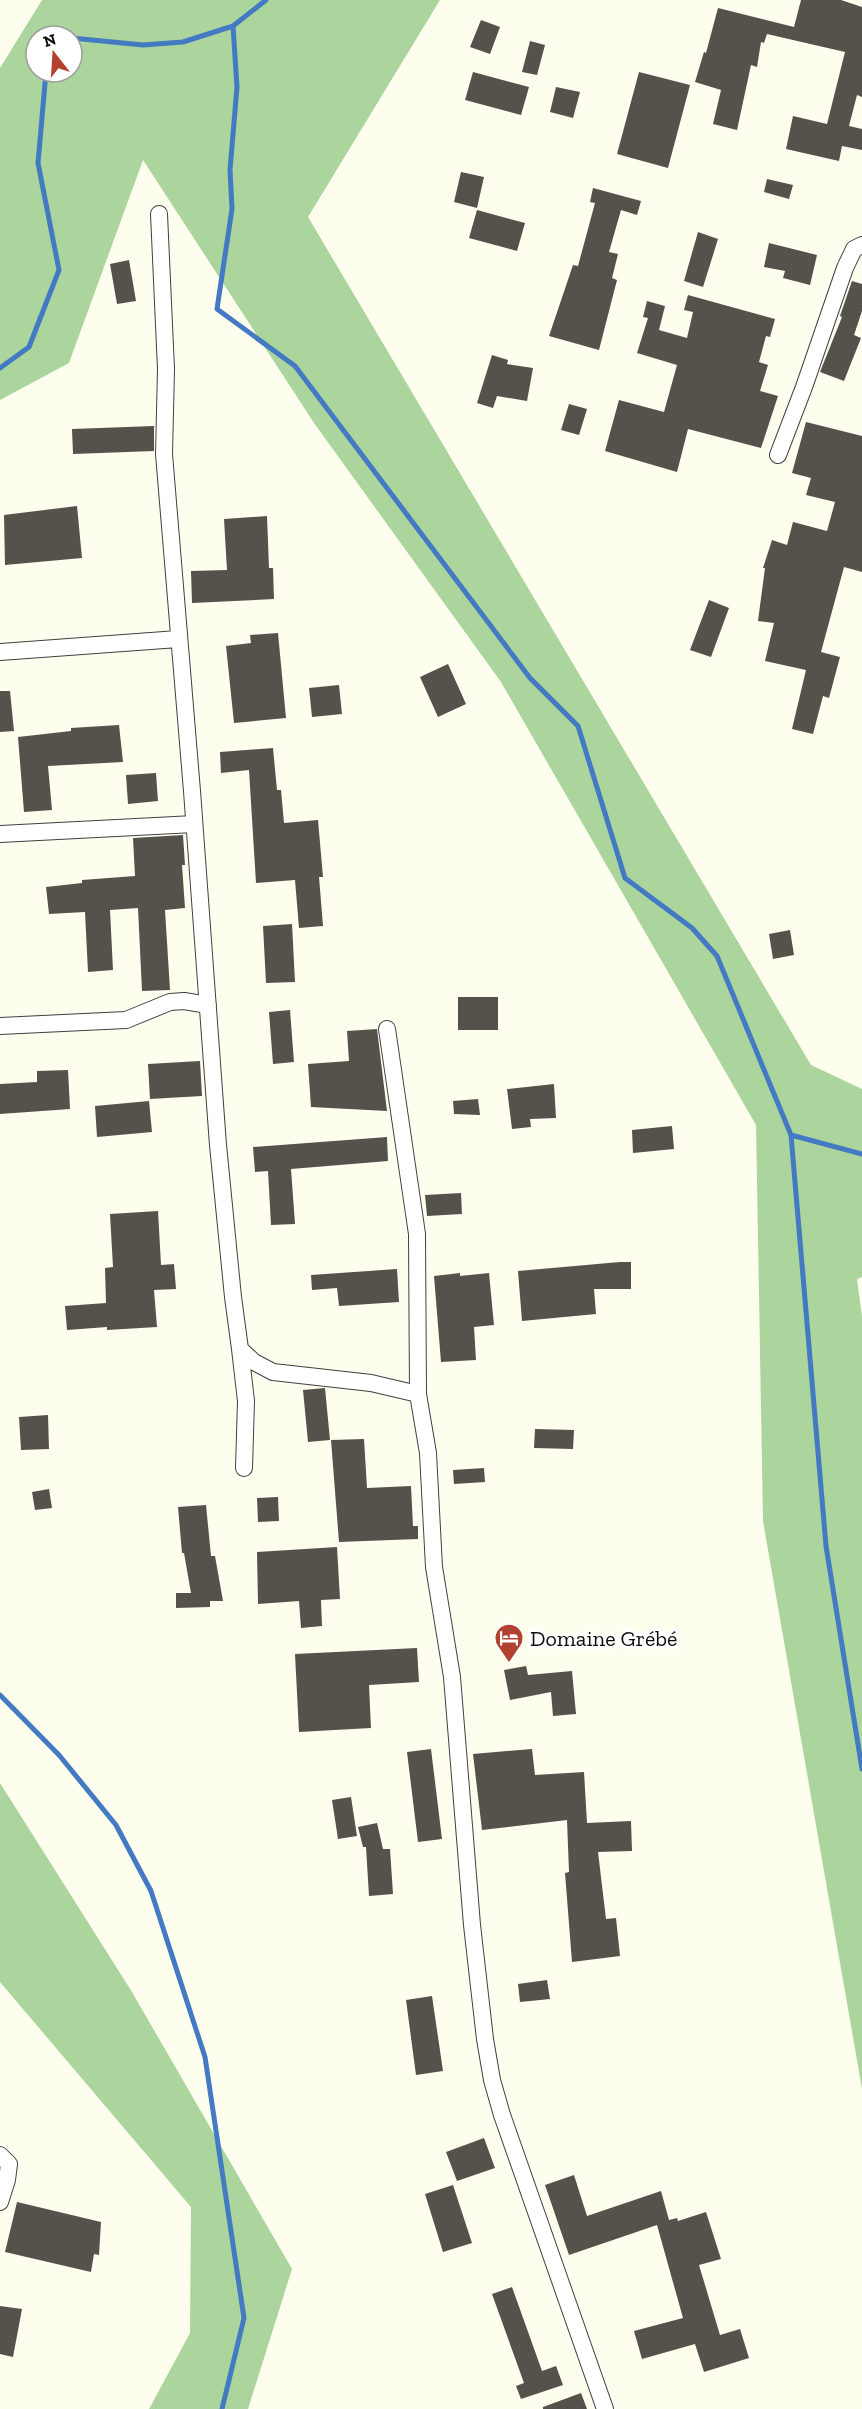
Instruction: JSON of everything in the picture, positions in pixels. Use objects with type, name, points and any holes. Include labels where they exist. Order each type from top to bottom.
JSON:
[{"type":"street","points":[[159,214],[166,369],[162,439],[218,1145],[232,1297],[246,1412],[244,1468]]},
{"type":"street","points":[[778,455],[845,268],[854,249],[862,245]]},
{"type":"street","points":[[0,652],[178,639]]},
{"type":"street","points":[[0,834],[194,824]]},
{"type":"street","points":[[0,1026],[126,1020],[170,1002],[184,1001],[208,1005]]},
{"type":"street","points":[[387,1029],[417,1234],[418,1395],[428,1453],[434,1568],[452,1677],[472,1925],[485,2039],[492,2080],[502,2115],[605,2409]]},
{"type":"street","points":[[240,1349],[254,1362],[273,1372],[371,1383],[418,1395]]},
{"type":"street","points":[[0,2155],[9,2164],[0,2202]]},
{"type":"green space","points":[[42,0],[440,0],[308,217],[811,1065],[862,1089],[862,1277],[857,1279],[862,1317],[862,2089],[763,1521],[756,1125],[501,682],[314,423],[143,160],[69,363],[0,400],[0,68],[24,29],[24,84],[84,84],[84,24],[27,24]]},
{"type":"green space","points":[[0,1783],[132,1992],[292,2269],[248,2409],[149,2409],[190,2333],[191,2207],[0,1982]]},
{"type":"building","points":[[801,0],[841,0],[862,7],[862,97],[857,95],[849,126],[862,129],[862,150],[842,146],[839,161],[786,149],[793,116],[827,124],[845,52],[767,34],[764,43],[761,42],[757,67],[751,65],[737,130],[713,124],[721,90],[695,82],[704,52],[706,53],[718,8],[794,27]]},
{"type":"building","points":[[481,20],[500,27],[490,54],[470,47]]},
{"type":"building","points":[[530,41],[545,45],[537,75],[522,72]]},
{"type":"building","points":[[473,72],[529,87],[521,115],[465,100]]},
{"type":"building","points":[[639,72],[690,85],[668,168],[617,154]]},
{"type":"building","points":[[556,87],[580,92],[573,118],[550,112]]},
{"type":"building","points":[[461,172],[484,177],[477,208],[454,202]]},
{"type":"building","points":[[767,179],[793,185],[789,199],[764,192]]},
{"type":"building","points":[[593,188],[641,201],[637,215],[621,210],[609,252],[618,254],[612,278],[617,280],[599,350],[549,336],[573,265],[578,266],[595,203],[590,202]]},
{"type":"building","points":[[477,210],[525,223],[517,251],[469,238]]},
{"type":"building","points":[[698,232],[718,239],[703,287],[684,281]]},
{"type":"building","points":[[769,243],[817,255],[810,285],[783,278],[785,271],[764,267]]},
{"type":"building","points":[[129,260],[136,301],[117,304],[110,264]]},
{"type":"building","points":[[852,281],[862,284],[862,311],[854,335],[861,338],[844,381],[820,372],[842,317],[840,316]]},
{"type":"building","points":[[688,295],[775,319],[770,337],[766,336],[759,362],[768,365],[760,391],[778,396],[761,448],[688,429],[677,472],[605,451],[619,400],[664,412],[677,365],[637,353],[648,318],[643,317],[647,301],[665,306],[659,330],[687,338],[693,312],[684,310]]},
{"type":"building","points":[[492,355],[508,360],[507,364],[533,368],[527,401],[497,396],[493,408],[477,403]]},
{"type":"building","points":[[569,404],[587,409],[579,435],[561,430]]},
{"type":"building","points":[[806,422],[862,436],[862,572],[844,567],[821,652],[840,657],[829,698],[823,696],[813,734],[792,729],[806,670],[765,661],[774,623],[758,621],[765,568],[763,568],[772,540],[787,545],[793,522],[827,531],[835,502],[806,495],[811,478],[792,473]]},
{"type":"building","points":[[154,426],[154,451],[73,454],[72,429]]},
{"type":"building","points":[[77,506],[82,558],[5,565],[4,515]]},
{"type":"building","points":[[267,516],[269,568],[273,568],[274,599],[192,603],[191,571],[227,570],[224,519]]},
{"type":"building","points":[[709,600],[729,608],[711,657],[690,650]]},
{"type":"building","points":[[278,633],[286,718],[234,723],[226,646],[251,643],[250,635]]},
{"type":"building","points":[[448,664],[466,704],[438,717],[420,677]]},
{"type":"building","points":[[339,685],[342,714],[312,717],[309,688]]},
{"type":"building","points":[[0,691],[10,691],[14,731],[0,732]]},
{"type":"building","points":[[119,725],[123,762],[48,766],[52,810],[24,812],[18,737],[71,731],[71,728]]},
{"type":"building","points":[[273,748],[277,790],[281,790],[284,823],[318,820],[323,877],[319,877],[323,926],[299,928],[295,880],[256,883],[249,770],[221,773],[220,752]]},
{"type":"building","points":[[156,773],[158,801],[128,804],[126,775]]},
{"type":"building","points":[[183,835],[185,865],[182,865],[185,908],[165,910],[170,990],[142,991],[138,908],[110,910],[113,970],[88,972],[85,912],[49,914],[46,887],[82,883],[82,880],[135,876],[133,838]]},
{"type":"building","points":[[292,924],[295,982],[266,983],[263,926]]},
{"type":"building","points":[[790,930],[794,955],[773,959],[769,934]]},
{"type":"building","points":[[458,997],[498,997],[498,1030],[458,1030]]},
{"type":"building","points":[[290,1010],[294,1062],[273,1064],[269,1012]]},
{"type":"building","points":[[377,1029],[387,1111],[311,1107],[308,1064],[349,1061],[347,1031]]},
{"type":"building","points":[[200,1061],[202,1096],[150,1099],[148,1064]]},
{"type":"building","points":[[68,1070],[70,1109],[0,1114],[0,1084],[37,1082],[37,1071]]},
{"type":"building","points":[[554,1084],[556,1118],[530,1119],[531,1127],[512,1129],[507,1089]]},
{"type":"building","points":[[478,1099],[480,1115],[454,1114],[453,1101]]},
{"type":"building","points":[[149,1101],[152,1132],[97,1137],[95,1106]]},
{"type":"building","points":[[672,1126],[674,1149],[633,1153],[632,1130]]},
{"type":"building","points":[[387,1137],[388,1161],[291,1169],[295,1224],[271,1225],[268,1171],[255,1172],[253,1147]]},
{"type":"building","points":[[461,1193],[462,1214],[427,1216],[425,1195]]},
{"type":"building","points":[[158,1211],[161,1265],[174,1264],[176,1289],[154,1290],[157,1327],[67,1330],[65,1306],[106,1303],[105,1268],[113,1267],[110,1214]]},
{"type":"building","points":[[631,1262],[631,1289],[594,1289],[596,1314],[522,1321],[518,1271]]},
{"type":"building","points":[[397,1269],[399,1302],[339,1306],[337,1288],[312,1290],[311,1275]]},
{"type":"building","points":[[460,1273],[460,1276],[489,1273],[494,1325],[474,1327],[476,1360],[441,1362],[434,1276]]},
{"type":"building","points":[[325,1388],[330,1440],[308,1442],[303,1390]]},
{"type":"building","points":[[48,1415],[49,1449],[21,1450],[19,1417]]},
{"type":"building","points":[[535,1429],[574,1430],[573,1449],[534,1448]]},
{"type":"building","points":[[364,1439],[367,1488],[411,1486],[413,1526],[418,1526],[418,1539],[339,1542],[331,1440]]},
{"type":"building","points":[[484,1468],[485,1482],[454,1484],[453,1470]]},
{"type":"building","points":[[49,1489],[52,1508],[35,1510],[32,1492]]},
{"type":"building","points":[[278,1497],[279,1521],[258,1522],[257,1498]]},
{"type":"building","points":[[206,1505],[211,1556],[215,1556],[223,1601],[210,1601],[210,1607],[176,1608],[176,1593],[191,1593],[184,1553],[182,1553],[178,1507]]},
{"type":"building","points":[[337,1547],[340,1599],[321,1600],[322,1626],[301,1628],[299,1601],[258,1604],[257,1552]]},
{"type":"building","points":[[417,1648],[419,1682],[369,1685],[371,1728],[299,1732],[295,1654]]},
{"type":"building","points":[[526,1666],[528,1675],[572,1671],[576,1714],[553,1716],[551,1692],[510,1700],[504,1670]]},
{"type":"building","points":[[431,1749],[442,1839],[418,1842],[407,1752]]},
{"type":"building","points":[[532,1749],[535,1775],[584,1772],[587,1823],[631,1821],[632,1851],[598,1852],[606,1919],[616,1918],[620,1956],[572,1962],[565,1873],[569,1872],[567,1820],[482,1830],[473,1754]]},
{"type":"building","points":[[351,1797],[357,1836],[338,1839],[332,1800]]},
{"type":"building","points":[[377,1823],[383,1849],[390,1849],[393,1894],[369,1896],[366,1847],[363,1847],[358,1827]]},
{"type":"building","points":[[547,1980],[550,1999],[520,2002],[518,1984]]},
{"type":"building","points":[[432,1996],[443,2071],[416,2075],[406,2000]]},
{"type":"building","points":[[484,2138],[495,2168],[457,2181],[446,2152]]},
{"type":"building","points":[[574,2175],[587,2216],[661,2191],[669,2220],[677,2218],[678,2221],[706,2212],[721,2259],[699,2265],[720,2335],[740,2329],[749,2358],[704,2372],[695,2344],[642,2359],[634,2331],[683,2318],[657,2225],[569,2255],[545,2185]]},
{"type":"building","points":[[453,2185],[472,2243],[443,2252],[425,2194]]},
{"type":"building","points":[[17,2202],[101,2222],[99,2255],[94,2254],[91,2272],[5,2252]]},
{"type":"building","points":[[512,2287],[542,2371],[556,2366],[563,2385],[521,2399],[516,2386],[524,2383],[492,2294]]},
{"type":"building","points":[[0,2306],[22,2309],[13,2357],[0,2354]]},
{"type":"building","points":[[581,2393],[587,2409],[543,2409],[543,2407]]},
{"type":"waterway","points":[[84,39],[143,45],[183,42],[233,26],[266,0]]},
{"type":"waterway","points":[[233,26],[237,87],[230,170],[232,209],[217,309],[295,366],[530,678],[578,726],[625,878],[692,928],[717,956],[791,1135],[826,1546],[862,1769]]},
{"type":"waterway","points":[[0,368],[29,347],[59,270],[38,163],[45,84]]},
{"type":"waterway","points":[[791,1135],[862,1154]]},
{"type":"waterway","points":[[0,1695],[59,1755],[116,1825],[151,1891],[205,2057],[244,2318],[222,2409]]},
{"type":"place","name":"Domaine Grébé","points":[[509,1664]]}]
